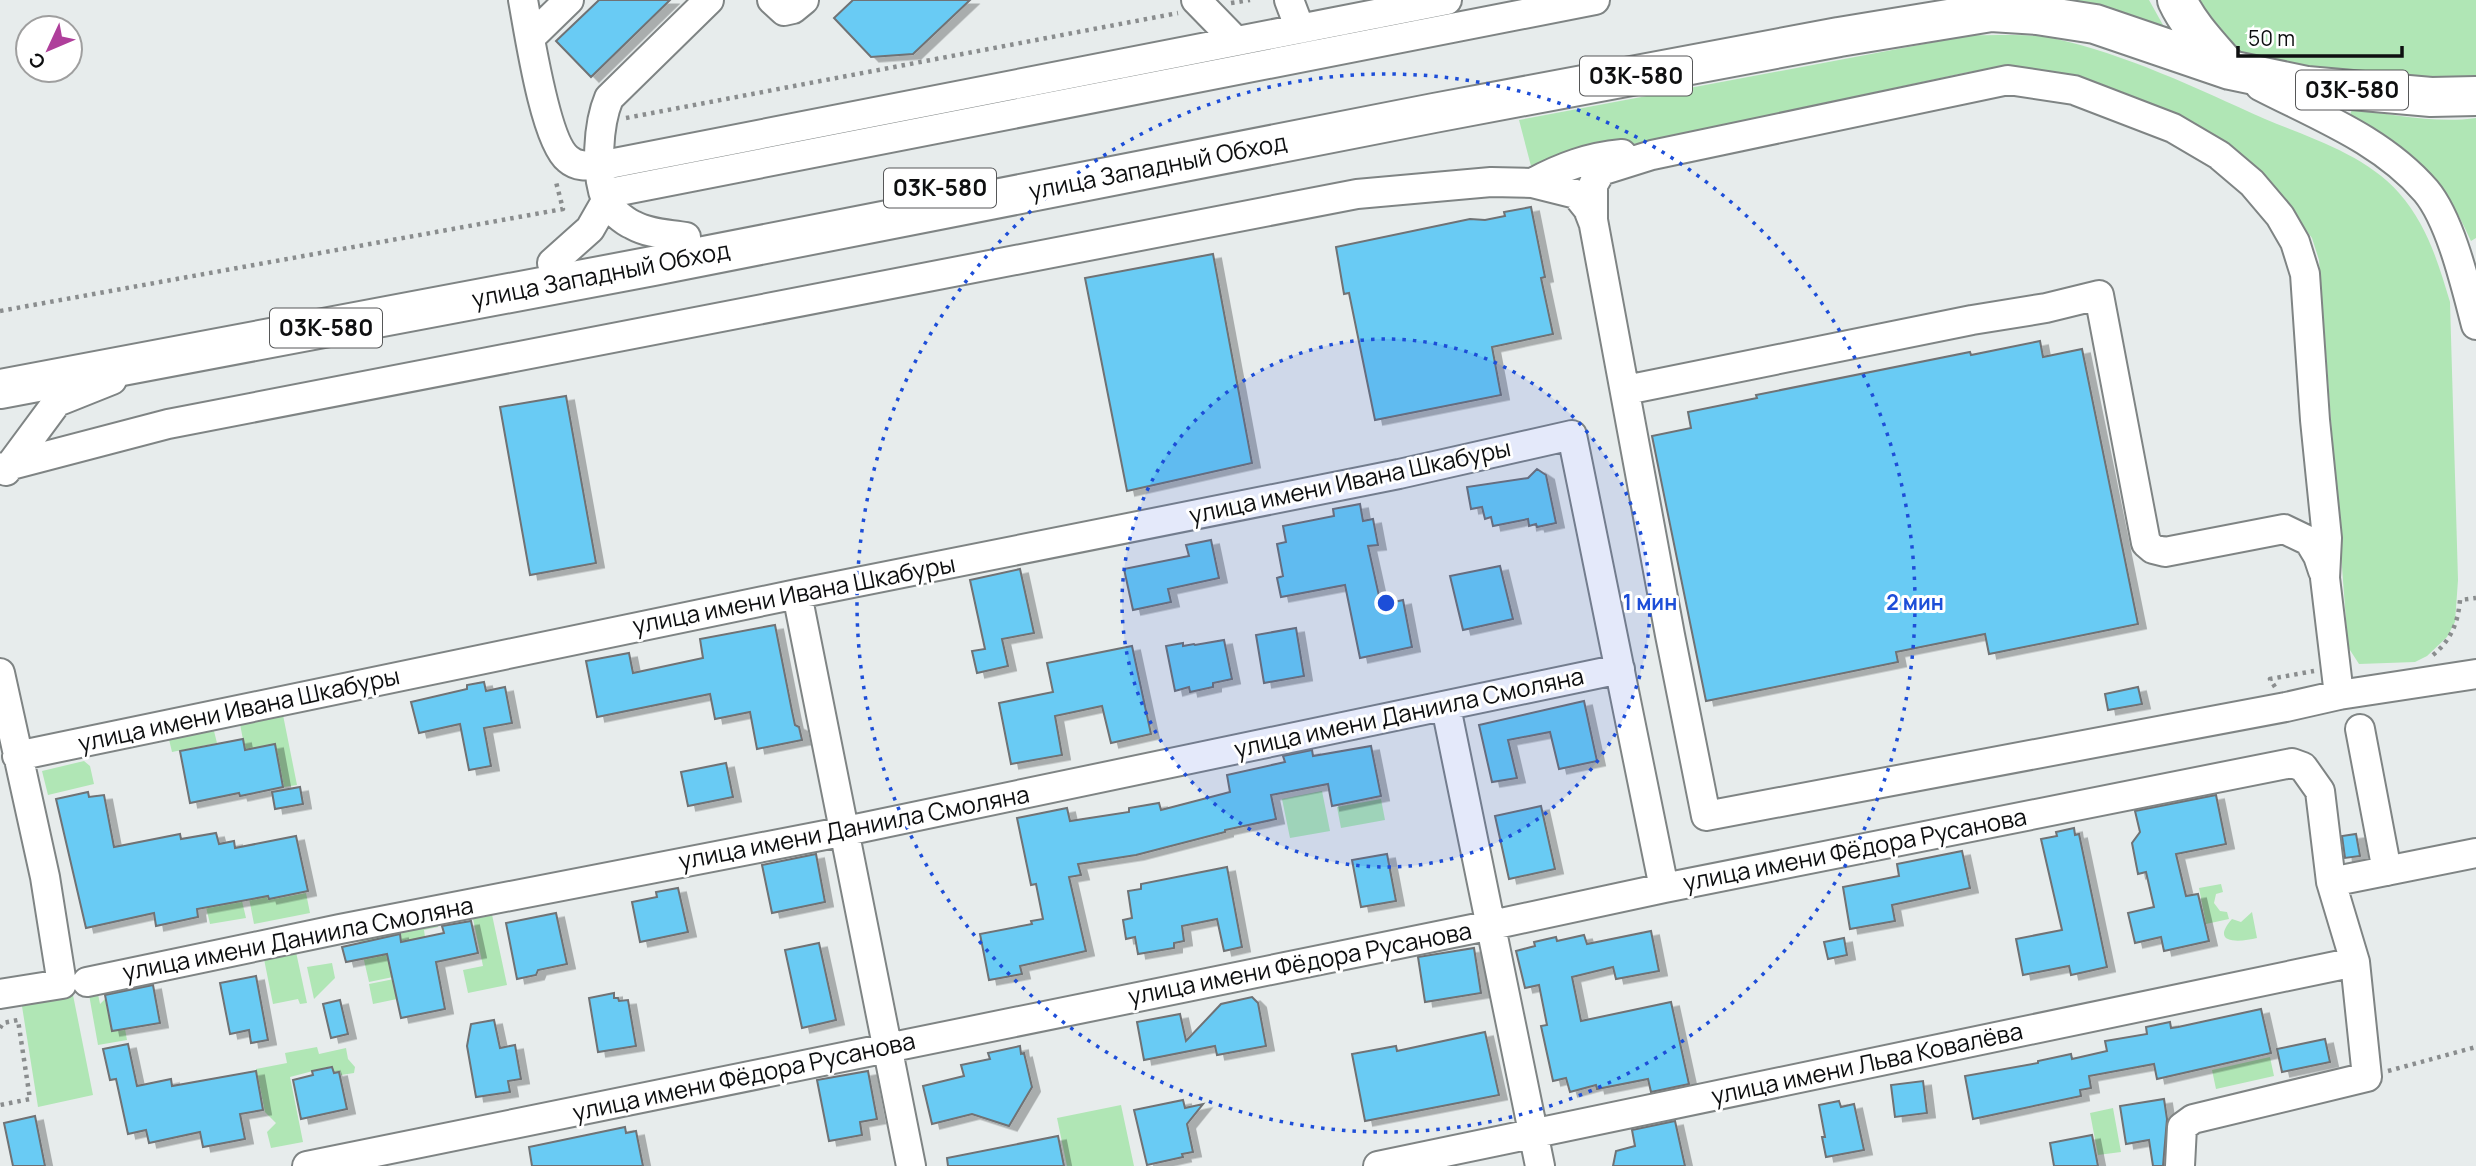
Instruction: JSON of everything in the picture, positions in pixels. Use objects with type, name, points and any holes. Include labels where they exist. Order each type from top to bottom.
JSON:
[{"type":"highway","name":"улица Западный Обход","points":[[0,371],[1900,0]]},
{"type":"highway","points":[[2178,0],[2183,13],[2230,70]]},
{"type":"highway","name":"улица Западный Обход","points":[[0,389],[1434,113],[1839,37],[1991,12],[2036,15],[2095,24],[2230,70]]},
{"type":"highway","name":"03К-580","points":[[2230,70],[2307,86],[2431,97],[2476,96]]},
{"type":"street","points":[[523,0],[549,125],[561,151],[575,164],[585,166],[856,116],[1447,0]]},
{"type":"street","points":[[530,37],[569,0]]},
{"type":"street","points":[[687,237],[646,231],[631,225],[605,197],[598,165],[605,109],[609,98],[709,0]]},
{"type":"street","points":[[772,0],[784,11],[793,9],[804,0]]},
{"type":"street","points":[[1289,0],[1300,29]]},
{"type":"street","points":[[605,197],[1595,0]]},
{"type":"street","points":[[1200,4],[1236,41]]},
{"type":"street","points":[[2230,70],[2370,142],[2427,192],[2445,227],[2463,274],[2476,326]]},
{"type":"street","points":[[2338,682],[2325,578],[2327,538],[2313,397],[2305,274],[2299,253],[2280,216],[2252,183],[2219,155],[2173,128],[2074,90],[2008,80],[1652,155],[1601,171],[1593,185],[1595,228],[1706,816],[2338,682],[2476,674]]},
{"type":"street","points":[[856,116],[861,144]]},
{"type":"street","points":[[1532,183],[1561,168],[1593,157],[1652,155]]},
{"type":"street","points":[[3,471],[168,424],[1357,194],[1491,182],[1532,183],[1576,194],[1588,209],[1595,228]]},
{"type":"street","points":[[552,263],[590,229],[605,197]]},
{"type":"street","points":[[1626,390],[2099,295],[2146,543],[2152,549],[2165,552],[2284,529],[2301,535],[2313,546],[2325,578]]},
{"type":"street","points":[[3,471],[57,402],[128,374],[185,363],[229,346]]},
{"type":"street","name":"улица имени Ивана Шкабуры","points":[[17,756],[797,594],[1399,474],[1572,435],[1620,668]]},
{"type":"street","points":[[797,594],[911,1166]]},
{"type":"street","points":[[1620,668],[1664,888]]},
{"type":"street","name":"улица имени Даниила Смоляна","points":[[87,982],[846,831],[1446,707],[1620,668]]},
{"type":"street","points":[[0,673],[45,877],[62,984],[0,994]]},
{"type":"street","points":[[1446,707],[1540,1166]]},
{"type":"street","points":[[2360,729],[2387,871]]},
{"type":"street","name":"улица имени Фёдора Русанова","points":[[307,1166],[1664,888],[2292,763],[2303,767],[2320,791],[2331,882]]},
{"type":"street","points":[[2180,1166],[2182,1128],[2193,1119],[2367,1077],[2355,962],[2331,882],[2476,853]]},
{"type":"street","name":"улица имени Льва Ковалёва","points":[[1378,1166],[2355,962]]},
{"type":"path","points":[[616,120],[1200,4],[1250,0]]},
{"type":"path","points":[[0,311],[563,209]]},
{"type":"path","points":[[2428,659],[2448,640],[2455,628],[2460,600],[2476,598]]},
{"type":"path","points":[[2270,678],[2338,682]]},
{"type":"path","points":[[0,1028],[4,1023],[18,1020],[30,1099],[0,1105]]},
{"type":"path","points":[[2367,1077],[2476,1047]]},
{"type":"green space","points":[[2002,0],[2149,0],[2163,25],[2160,34]]},
{"type":"green space","points":[[2188,0],[2476,0],[2476,84],[2351,79],[2247,58],[2221,40]]},
{"type":"green space","points":[[1972,35],[2052,38],[2107,53],[2160,73],[2354,158],[2386,180],[2409,205],[2430,244],[2450,302],[2458,580],[2455,622],[2447,637],[2427,656],[2415,662],[2359,664],[2348,647],[2319,260],[2312,238],[2296,217],[2238,162],[2001,68],[1969,72],[1531,166],[1519,120]]},
{"type":"green space","points":[[2352,109],[2430,119],[2476,118],[2476,238],[2471,241],[2448,197],[2424,166],[2392,141],[2350,115]]},
{"type":"green space","points":[[283,715],[297,785],[284,787],[275,744],[245,750],[240,724]]},
{"type":"green space","points":[[199,724],[201,733],[214,731],[217,743],[172,752],[167,731],[178,737]]},
{"type":"green space","points":[[84,761],[90,766],[94,784],[48,795],[42,771]]},
{"type":"green space","points":[[1322,791],[1330,831],[1290,838],[1282,799]]},
{"type":"green space","points":[[1381,799],[1385,820],[1341,828],[1337,807]]},
{"type":"green space","points":[[256,843],[268,900],[306,893],[310,913],[254,924],[239,847]]},
{"type":"green space","points":[[2221,884],[2223,892],[2216,894],[2214,903],[2220,911],[2227,912],[2229,919],[2206,924],[2199,888]]},
{"type":"green space","points":[[242,901],[246,918],[210,924],[206,907]]},
{"type":"green space","points":[[491,910],[507,985],[468,993],[463,970],[483,966],[472,914]]},
{"type":"green space","points":[[2252,912],[2257,938],[2236,941],[2226,937],[2226,927],[2232,919],[2241,922]]},
{"type":"green space","points":[[438,922],[438,927],[424,930],[425,937],[402,942],[399,934],[388,953],[393,977],[369,982],[357,930]]},
{"type":"green space","points":[[296,952],[307,1003],[300,1004],[298,999],[273,1004],[264,959]]},
{"type":"green space","points":[[332,963],[335,978],[314,999],[307,967]]},
{"type":"green space","points":[[404,977],[395,992],[397,999],[373,1004],[369,984]]},
{"type":"green space","points":[[88,989],[98,994],[100,1004],[105,999],[112,1031],[125,1029],[127,1040],[98,1045]]},
{"type":"green space","points":[[72,990],[93,1095],[38,1107],[21,1000]]},
{"type":"green space","points":[[317,1047],[319,1054],[346,1048],[348,1059],[355,1067],[354,1073],[341,1075],[340,1071],[334,1072],[332,1066],[290,1077],[303,1142],[271,1148],[267,1132],[276,1123],[265,1112],[256,1069],[287,1063],[285,1053]]},
{"type":"green space","points":[[2270,1057],[2274,1076],[2216,1089],[2212,1070]]},
{"type":"green space","points":[[1121,1105],[1134,1166],[1067,1166],[1057,1118]]},
{"type":"green space","points":[[2113,1108],[2121,1152],[2098,1155],[2090,1113]]},
{"type":"building","points":[[599,0],[670,0],[591,77],[556,41]]},
{"type":"building","points":[[853,0],[970,0],[913,54],[871,57],[834,18]]},
{"type":"building","points":[[1531,207],[1545,277],[1541,278],[1553,334],[1492,347],[1501,395],[1375,420],[1349,293],[1344,294],[1336,247],[1470,219],[1485,220],[1505,216],[1504,212]]},
{"type":"building","points":[[1213,254],[1252,463],[1127,491],[1085,278]]},
{"type":"building","points":[[2040,341],[2043,357],[2082,349],[2138,624],[1989,654],[1985,634],[1896,652],[1898,662],[1706,701],[1652,436],[1691,428],[1688,412],[1757,398],[1756,395],[1970,352],[1971,355]]},
{"type":"building","points":[[566,396],[596,563],[530,575],[500,407]]},
{"type":"building","points":[[1537,469],[1546,475],[1556,523],[1529,526],[1528,519],[1493,526],[1491,517],[1485,519],[1482,507],[1471,509],[1467,487],[1528,478]]},
{"type":"building","points":[[1360,504],[1363,521],[1373,519],[1378,545],[1368,546],[1381,605],[1403,600],[1412,647],[1360,658],[1345,585],[1281,597],[1277,578],[1283,576],[1277,544],[1286,542],[1283,526],[1334,516],[1333,509]]},
{"type":"building","points":[[1211,540],[1219,578],[1168,589],[1171,602],[1133,610],[1124,569],[1189,556],[1186,545]]},
{"type":"building","points":[[1500,566],[1513,619],[1463,630],[1450,576]]},
{"type":"building","points":[[1020,569],[1034,633],[1002,639],[1008,666],[977,673],[972,651],[985,649],[970,580]]},
{"type":"building","points":[[775,625],[795,725],[799,727],[802,740],[757,749],[750,712],[715,719],[710,694],[597,717],[586,661],[629,653],[633,673],[703,658],[700,639]]},
{"type":"building","points":[[1296,628],[1304,676],[1264,683],[1256,635]]},
{"type":"building","points":[[1224,640],[1232,679],[1190,692],[1189,687],[1175,691],[1166,646]]},
{"type":"building","points":[[1132,646],[1151,734],[1111,743],[1102,706],[1055,716],[1062,755],[1011,764],[999,703],[1053,692],[1047,663]]},
{"type":"building","points":[[484,682],[486,691],[505,687],[512,723],[484,728],[491,766],[469,770],[460,724],[419,733],[411,702],[467,689],[467,685]]},
{"type":"building","points":[[2138,687],[2142,704],[2108,710],[2105,694]]},
{"type":"building","points":[[1584,701],[1597,761],[1559,769],[1550,732],[1508,740],[1517,778],[1492,782],[1479,725]]},
{"type":"building","points":[[243,739],[245,750],[275,744],[283,787],[190,803],[180,751]]},
{"type":"building","points":[[1371,746],[1381,796],[1332,806],[1328,784],[1271,795],[1276,819],[1136,855],[1078,864],[1081,875],[1069,877],[1086,951],[1020,966],[1022,974],[989,980],[980,934],[1032,924],[1031,921],[1043,919],[1036,884],[1031,885],[1017,818],[1067,808],[1070,821],[1129,812],[1129,808],[1159,803],[1161,810],[1230,792],[1227,775],[1285,762],[1283,756],[1312,750],[1313,756]]},
{"type":"building","points":[[726,763],[733,797],[688,806],[681,772]]},
{"type":"building","points":[[300,787],[303,804],[275,809],[272,792]]},
{"type":"building","points":[[88,792],[89,797],[104,795],[114,847],[180,834],[181,839],[216,833],[219,844],[234,841],[235,848],[296,836],[308,891],[197,909],[198,917],[156,926],[154,913],[86,928],[56,799]]},
{"type":"building","points":[[2216,795],[2226,844],[2176,854],[2186,896],[2198,894],[2209,941],[2164,951],[2161,937],[2135,943],[2128,913],[2154,907],[2146,872],[2138,874],[2132,843],[2140,832],[2135,811]]},
{"type":"building","points":[[1541,806],[1555,869],[1509,879],[1495,816]]},
{"type":"building","points":[[2074,828],[2075,835],[2079,834],[2107,967],[2071,975],[2069,966],[2023,975],[2016,939],[2062,930],[2041,839],[2057,836],[2056,832]]},
{"type":"building","points":[[2356,834],[2360,856],[2345,858],[2342,836]]},
{"type":"building","points":[[1962,851],[1970,888],[1892,905],[1895,921],[1850,929],[1843,887],[1899,876],[1897,864]]},
{"type":"building","points":[[816,854],[825,902],[772,913],[762,865]]},
{"type":"building","points":[[1387,854],[1396,901],[1361,907],[1352,860]]},
{"type":"building","points":[[1227,867],[1242,947],[1224,951],[1217,919],[1182,926],[1184,941],[1174,943],[1174,948],[1138,954],[1135,937],[1126,939],[1123,920],[1132,918],[1128,891],[1141,889],[1141,884]]},
{"type":"building","points":[[678,888],[688,932],[640,942],[632,902],[657,897],[656,892]]},
{"type":"building","points":[[556,913],[567,964],[538,970],[536,975],[517,979],[506,923]]},
{"type":"building","points":[[471,921],[478,953],[436,962],[445,1009],[401,1018],[387,954],[346,962],[342,947],[400,934],[401,942],[444,933],[442,926]]},
{"type":"building","points":[[1651,931],[1659,971],[1616,979],[1613,967],[1572,977],[1581,1021],[1671,1002],[1689,1084],[1651,1092],[1648,1079],[1597,1089],[1596,1085],[1570,1092],[1566,1078],[1553,1081],[1541,1026],[1547,1025],[1539,985],[1525,988],[1516,951],[1535,946],[1534,942],[1556,937],[1557,941],[1584,935],[1587,944]]},
{"type":"building","points":[[1844,938],[1847,955],[1828,959],[1824,942]]},
{"type":"building","points":[[819,943],[836,1020],[802,1028],[785,950]]},
{"type":"building","points":[[1474,948],[1481,993],[1425,1002],[1418,957]]},
{"type":"building","points":[[256,976],[268,1040],[251,1043],[249,1030],[230,1034],[220,983]]},
{"type":"building","points":[[153,985],[160,1023],[112,1031],[105,995]]},
{"type":"building","points":[[614,993],[614,998],[619,1001],[628,1000],[636,1046],[598,1052],[589,998]]},
{"type":"building","points":[[1252,997],[1258,1003],[1266,1046],[1217,1055],[1215,1046],[1144,1060],[1137,1022],[1180,1014],[1186,1041],[1221,1004]]},
{"type":"building","points":[[340,1000],[348,1034],[331,1038],[323,1004]]},
{"type":"building","points":[[2261,1009],[2271,1053],[2157,1079],[2154,1064],[2089,1076],[2091,1088],[2080,1090],[2081,1096],[1973,1119],[1965,1076],[2038,1063],[2071,1054],[2072,1059],[2107,1051],[2105,1041],[2147,1034],[2146,1027],[2170,1022],[2171,1028],[2178,1027]]},
{"type":"building","points":[[494,1020],[500,1048],[515,1045],[521,1079],[508,1081],[510,1092],[476,1097],[467,1046],[471,1024]]},
{"type":"building","points":[[1485,1032],[1499,1095],[1365,1121],[1352,1054],[1396,1046],[1397,1051]]},
{"type":"building","points":[[2325,1039],[2330,1062],[2282,1072],[2277,1049]]},
{"type":"building","points":[[128,1044],[137,1086],[171,1079],[172,1086],[256,1071],[263,1110],[240,1114],[245,1139],[203,1147],[200,1132],[149,1143],[146,1130],[128,1134],[116,1079],[110,1080],[103,1049]]},
{"type":"building","points":[[1020,1046],[1032,1087],[1009,1126],[972,1114],[932,1124],[923,1086],[964,1076],[961,1065],[990,1059],[988,1053]]},
{"type":"building","points":[[332,1067],[334,1073],[339,1072],[347,1109],[301,1119],[293,1080],[313,1075],[312,1071]]},
{"type":"building","points":[[868,1071],[877,1119],[860,1122],[862,1135],[829,1141],[817,1080]]},
{"type":"building","points":[[1923,1081],[1927,1113],[1895,1117],[1891,1085]]},
{"type":"building","points":[[2164,1099],[2167,1119],[2163,1166],[2153,1166],[2149,1140],[2126,1144],[2120,1106]]},
{"type":"building","points":[[1183,1100],[1185,1108],[1203,1104],[1187,1124],[1193,1152],[1147,1165],[1134,1110]]},
{"type":"building","points":[[1839,1101],[1841,1107],[1854,1104],[1864,1150],[1826,1157],[1819,1105]]},
{"type":"building","points":[[35,1116],[45,1166],[13,1166],[4,1123]]},
{"type":"building","points":[[1675,1121],[1685,1166],[1613,1166],[1616,1151],[1635,1146],[1632,1130]]},
{"type":"building","points":[[625,1127],[626,1133],[636,1131],[643,1166],[532,1166],[529,1147]]},
{"type":"building","points":[[2092,1135],[2098,1166],[2054,1166],[2050,1143]]},
{"type":"building","points":[[1058,1136],[1064,1166],[948,1166],[947,1158]]}]
